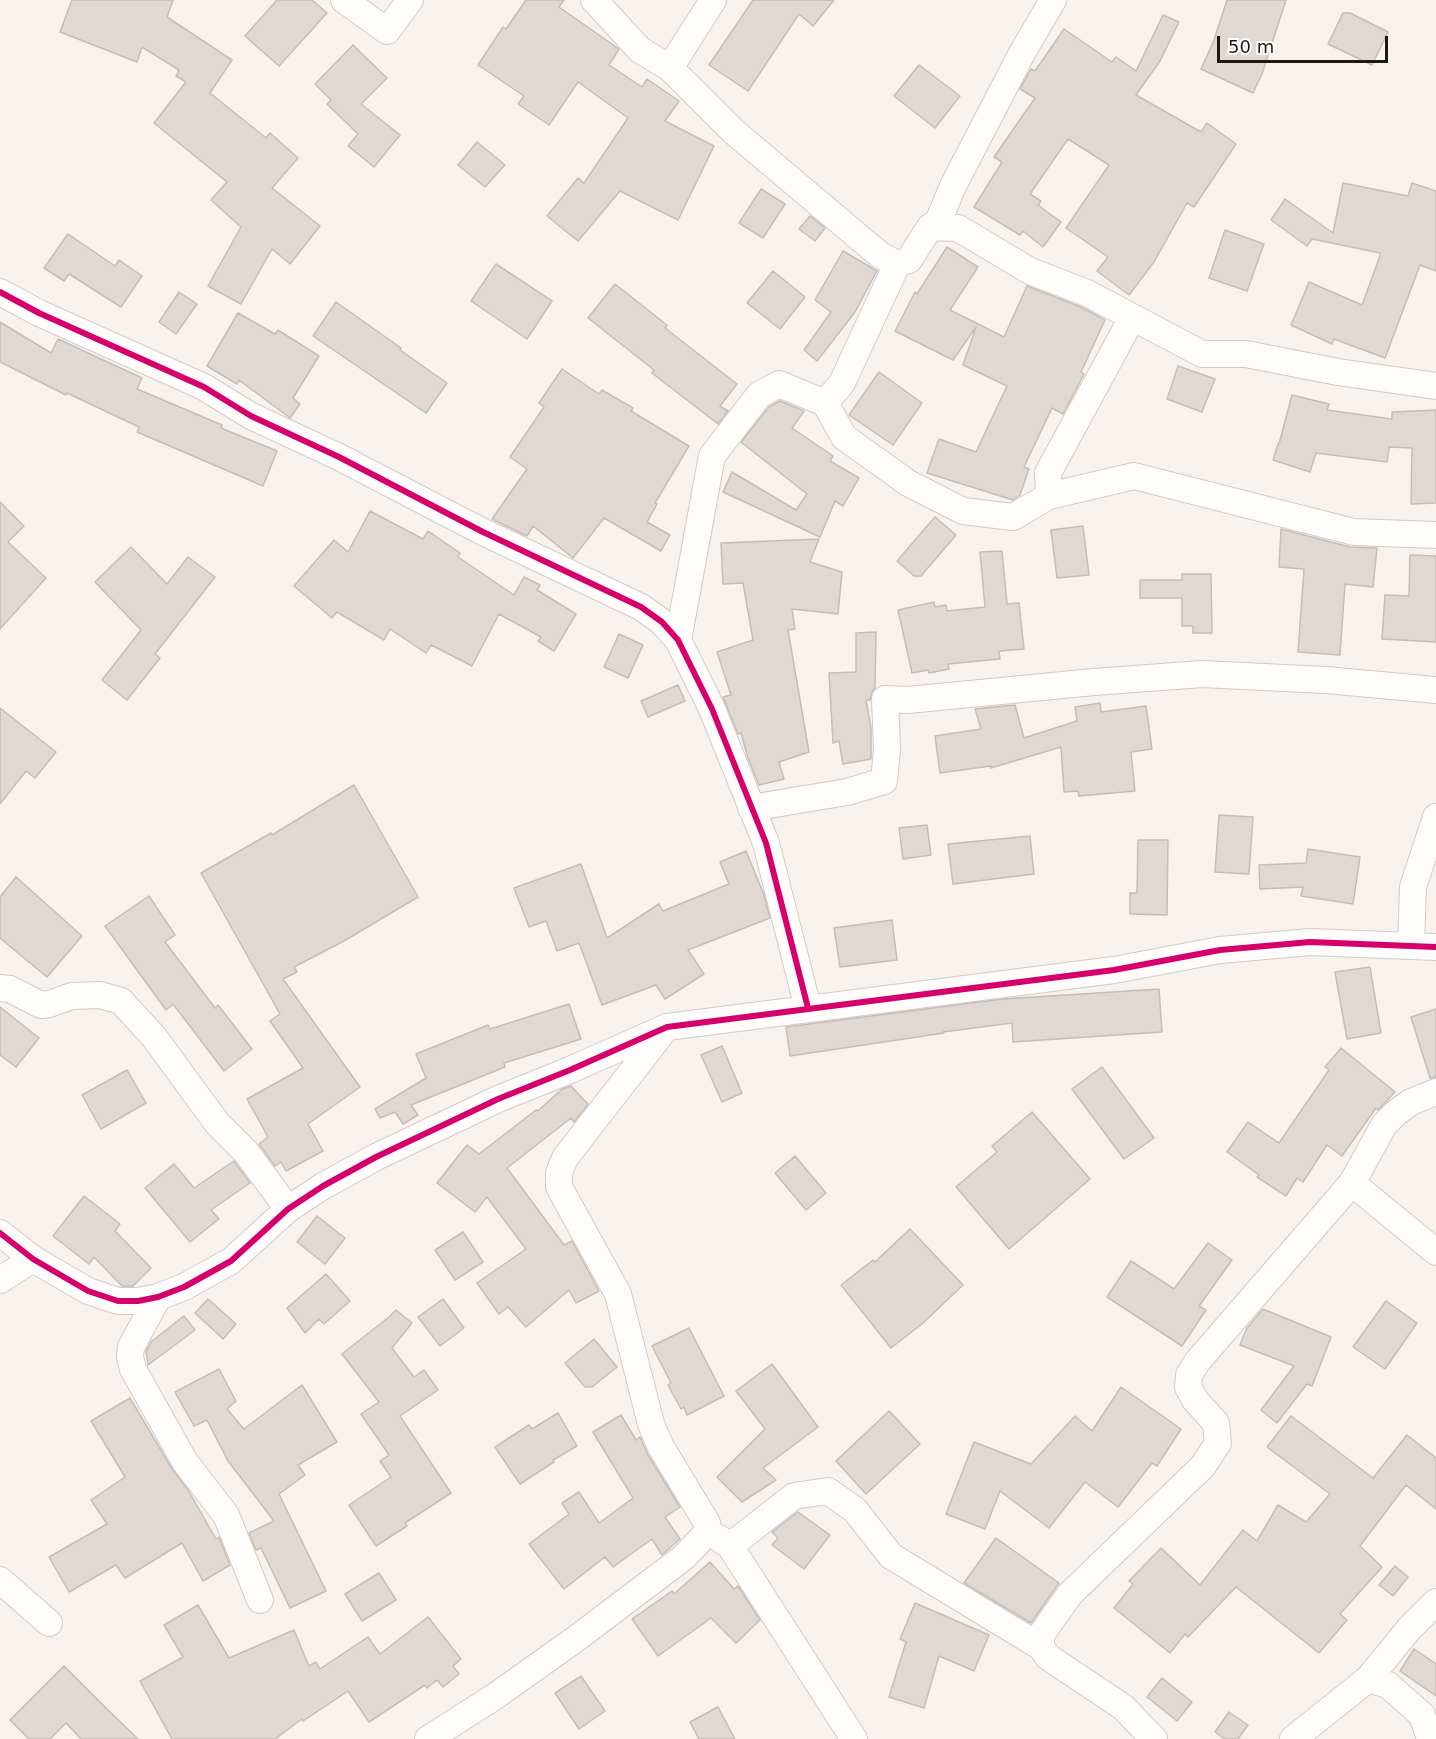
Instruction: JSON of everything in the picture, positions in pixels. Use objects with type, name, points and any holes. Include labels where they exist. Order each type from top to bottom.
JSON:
[{"type":"street","points":[[344,0],[387,31],[410,0]]},
{"type":"street","points":[[594,0],[640,50],[670,68],[733,131],[835,219],[880,255],[897,264],[909,260],[930,227],[938,222],[952,186],[1022,53],[1053,0]]},
{"type":"street","points":[[670,68],[713,0]]},
{"type":"street","points":[[930,227],[958,228],[1030,271],[1087,293],[1202,354],[1246,354],[1338,372],[1436,386]]},
{"type":"street","points":[[825,403],[842,383],[897,264]]},
{"type":"street","points":[[0,292],[39,313],[204,387],[251,416],[339,457],[483,532],[640,607],[662,622],[678,640],[712,709],[766,843],[808,1008]]},
{"type":"street","points":[[1049,496],[1048,473],[1132,318]]},
{"type":"street","points":[[678,640],[712,456],[759,394],[779,384],[825,403],[844,437],[908,483],[963,511],[1013,517],[1049,496],[1134,476],[1354,532],[1436,536]]},
{"type":"street","points":[[751,808],[847,792],[884,782],[887,749],[885,699],[908,700],[1202,674],[1326,680],[1436,690]]},
{"type":"street","points":[[0,1233],[33,1259],[88,1291],[118,1301],[138,1301],[158,1297],[184,1287],[231,1261],[288,1209],[323,1186],[376,1157],[498,1099],[667,1027],[1114,970],[1220,950],[1310,942],[1424,946],[1413,887],[1436,817]]},
{"type":"street","points":[[0,988],[10,989],[41,1005],[72,996],[90,995],[100,995],[121,1001],[154,1037],[217,1123],[246,1152],[288,1209]]},
{"type":"street","points":[[428,1739],[494,1697],[577,1638],[684,1557],[708,1529],[707,1523],[661,1447],[651,1424],[618,1294],[559,1187],[559,1173],[565,1158],[667,1027]]},
{"type":"street","points":[[1041,1647],[1041,1635],[1070,1594],[1203,1466],[1218,1443],[1219,1433],[1216,1423],[1195,1400],[1188,1387],[1189,1375],[1219,1336],[1352,1183],[1384,1125],[1411,1102],[1436,1092]]},
{"type":"street","points":[[1352,1183],[1436,1252]]},
{"type":"street","points":[[0,1280],[33,1259]]},
{"type":"street","points":[[158,1297],[131,1347],[130,1358],[133,1370],[185,1462],[226,1515],[260,1600]]},
{"type":"street","points":[[730,1546],[794,1496],[828,1491],[855,1510],[891,1556],[1041,1647],[1048,1657],[1123,1707],[1154,1739]]},
{"type":"street","points":[[708,1529],[730,1546],[854,1739]]},
{"type":"street","points":[[0,1580],[50,1623]]},
{"type":"street","points":[[1293,1739],[1368,1679],[1409,1629],[1436,1602]]},
{"type":"street","points":[[1368,1679],[1388,1685],[1422,1715],[1430,1739]]},
{"type":"building","points":[[72,0],[173,0],[167,17],[232,60],[210,93],[266,138],[270,133],[298,158],[272,188],[320,226],[290,264],[272,249],[241,304],[208,286],[241,227],[211,200],[227,182],[154,123],[186,82],[176,76],[179,70],[142,47],[137,62],[60,32]]},
{"type":"building","points":[[277,0],[312,0],[327,13],[279,66],[245,36]]},
{"type":"building","points":[[526,0],[564,0],[559,7],[619,49],[609,65],[642,87],[647,79],[679,101],[665,121],[714,146],[678,220],[620,191],[578,241],[547,216],[578,178],[584,183],[628,118],[578,82],[549,125],[518,104],[524,96],[478,65],[503,27],[506,29]]},
{"type":"building","points":[[753,0],[834,0],[813,26],[799,14],[748,91],[709,65]]},
{"type":"building","points":[[1227,0],[1286,0],[1262,74],[1253,93],[1201,69],[1214,40]]},
{"type":"building","points":[[1343,13],[1350,13],[1388,32],[1372,65],[1328,44]]},
{"type":"building","points":[[1163,15],[1179,22],[1160,61],[1136,95],[1201,132],[1207,123],[1236,144],[1194,207],[1187,203],[1154,262],[1129,295],[1097,271],[1108,257],[1066,228],[1109,165],[1068,139],[1030,194],[1041,201],[1038,205],[1061,222],[1043,247],[1023,231],[1020,235],[974,207],[1002,162],[994,157],[1035,98],[1020,89],[1031,69],[1035,71],[1064,29],[1112,62],[1116,57],[1136,71]]},
{"type":"building","points":[[353,45],[387,78],[361,104],[400,135],[374,167],[348,146],[358,134],[327,104],[331,100],[315,84]]},
{"type":"building","points":[[919,65],[960,96],[935,128],[894,96]]},
{"type":"building","points":[[477,142],[505,165],[485,187],[458,165]]},
{"type":"building","points":[[1343,183],[1408,196],[1412,183],[1436,191],[1436,271],[1420,265],[1385,358],[1334,339],[1332,344],[1291,325],[1309,282],[1362,305],[1380,256],[1380,253],[1312,239],[1307,246],[1271,220],[1285,199],[1333,233]]},
{"type":"building","points":[[761,189],[785,204],[763,238],[739,223]]},
{"type":"building","points":[[810,216],[825,228],[815,241],[799,229]]},
{"type":"building","points":[[1225,230],[1264,244],[1247,291],[1209,278]]},
{"type":"building","points":[[68,234],[115,266],[119,260],[142,276],[121,307],[69,274],[64,281],[44,268]]},
{"type":"building","points":[[947,247],[978,267],[950,310],[1004,337],[1027,286],[1081,307],[1105,320],[1081,372],[1084,374],[1063,414],[1052,408],[1024,467],[1029,469],[1020,495],[1013,500],[927,473],[939,439],[976,452],[1007,386],[963,365],[976,327],[953,360],[895,331],[915,292],[917,294]]},
{"type":"building","points":[[843,251],[877,271],[855,312],[817,361],[804,350],[831,312],[815,300]]},
{"type":"building","points":[[496,264],[552,301],[527,339],[471,301]]},
{"type":"building","points":[[773,271],[805,297],[780,329],[747,303]]},
{"type":"building","points":[[615,284],[667,325],[665,328],[737,384],[720,406],[728,411],[718,424],[652,373],[654,370],[588,318]]},
{"type":"building","points":[[179,292],[197,304],[176,334],[159,322]]},
{"type":"building","points":[[336,302],[447,383],[426,413],[313,336]]},
{"type":"building","points":[[238,313],[275,334],[278,330],[319,356],[293,398],[300,404],[290,418],[239,380],[237,384],[207,366]]},
{"type":"building","points":[[0,322],[51,353],[58,339],[142,378],[137,389],[277,451],[263,486],[137,432],[139,427],[67,393],[66,395],[0,362]]},
{"type":"building","points":[[1178,366],[1215,379],[1202,412],[1167,399]]},
{"type":"building","points":[[562,369],[599,394],[602,390],[633,408],[631,411],[689,446],[655,503],[657,504],[647,522],[670,535],[661,551],[604,518],[573,558],[533,526],[527,536],[492,519],[527,469],[510,457],[544,407],[539,403]]},
{"type":"building","points":[[879,372],[922,403],[893,445],[849,415]]},
{"type":"building","points":[[1292,395],[1329,404],[1327,410],[1392,419],[1392,412],[1436,410],[1436,503],[1411,504],[1412,448],[1389,447],[1387,462],[1316,453],[1310,472],[1273,460]]},
{"type":"building","points":[[780,401],[804,411],[792,428],[833,456],[830,461],[859,478],[843,506],[835,501],[820,537],[723,492],[732,472],[796,510],[807,494],[741,442],[769,407]]},
{"type":"building","points":[[0,502],[24,526],[8,542],[46,578],[0,629]]},
{"type":"building","points":[[370,511],[423,539],[428,531],[460,553],[458,557],[514,595],[524,577],[540,585],[537,590],[576,614],[554,651],[538,641],[541,637],[499,614],[472,666],[431,645],[426,653],[390,629],[384,640],[337,612],[332,618],[294,586],[334,540],[348,552]]},
{"type":"building","points":[[935,517],[956,535],[921,576],[914,576],[897,561]]},
{"type":"building","points":[[1083,526],[1089,575],[1057,578],[1051,530]]},
{"type":"building","points":[[1281,529],[1350,547],[1377,548],[1373,587],[1345,584],[1340,655],[1298,652],[1304,569],[1279,567]]},
{"type":"building","points":[[819,539],[810,562],[842,572],[838,614],[792,609],[795,629],[788,630],[809,752],[779,762],[784,779],[759,785],[741,733],[738,734],[723,697],[731,695],[717,652],[753,640],[743,583],[723,584],[721,543]]},
{"type":"building","points":[[131,547],[167,584],[188,557],[215,577],[155,654],[160,658],[127,700],[102,680],[141,630],[95,582]]},
{"type":"building","points":[[1002,551],[1007,604],[1019,603],[1024,649],[999,651],[1000,659],[948,664],[949,669],[929,673],[928,670],[912,673],[898,610],[934,602],[935,607],[946,605],[947,611],[985,607],[980,552]]},
{"type":"building","points":[[1410,555],[1436,556],[1436,642],[1382,639],[1385,595],[1409,596]]},
{"type":"building","points":[[1182,574],[1211,574],[1212,633],[1193,633],[1193,626],[1182,626],[1182,598],[1140,598],[1140,580],[1182,580]]},
{"type":"building","points":[[876,632],[875,688],[870,700],[866,700],[871,728],[871,759],[843,764],[839,741],[833,743],[829,673],[856,672],[856,633]]},
{"type":"building","points":[[619,634],[643,645],[628,678],[604,667]]},
{"type":"building","points":[[678,685],[685,701],[648,717],[641,701]]},
{"type":"building","points":[[1100,703],[1101,712],[1146,706],[1152,749],[1131,752],[1135,791],[1079,796],[1078,791],[1064,792],[1061,747],[991,768],[991,766],[940,773],[935,736],[981,729],[975,709],[1015,705],[1024,738],[1077,721],[1075,707]]},
{"type":"building","points":[[0,708],[56,752],[35,778],[26,771],[0,804]]},
{"type":"building","points":[[354,785],[418,897],[344,941],[294,967],[297,972],[283,979],[360,1087],[308,1124],[323,1151],[286,1171],[281,1162],[275,1166],[259,1144],[268,1137],[247,1099],[303,1068],[270,1021],[280,1014],[201,873],[271,833],[272,835]]},
{"type":"building","points":[[1219,815],[1253,817],[1249,874],[1215,872]]},
{"type":"building","points":[[927,825],[931,855],[903,859],[899,828]]},
{"type":"building","points":[[1030,836],[1034,874],[953,884],[948,844]]},
{"type":"building","points":[[1138,840],[1168,840],[1167,915],[1130,914],[1130,893],[1137,893]]},
{"type":"building","points":[[1308,849],[1360,857],[1353,904],[1301,896],[1303,887],[1260,889],[1259,865],[1306,863]]},
{"type":"building","points":[[746,851],[764,895],[770,918],[688,950],[704,974],[665,999],[656,985],[602,1005],[579,943],[557,951],[546,921],[529,927],[514,888],[581,864],[607,938],[659,904],[663,911],[729,884],[720,862]]},
{"type":"building","points":[[16,877],[82,936],[47,977],[0,938],[0,897]]},
{"type":"building","points":[[149,896],[175,935],[165,942],[215,1008],[218,1005],[252,1049],[224,1071],[173,1004],[166,1010],[105,926]]},
{"type":"building","points":[[892,920],[897,960],[840,967],[834,928]]},
{"type":"building","points":[[1370,967],[1381,1033],[1347,1039],[1335,972]]},
{"type":"building","points":[[1159,989],[1162,1032],[1013,1042],[1012,1023],[790,1056],[786,1027],[1003,999]]},
{"type":"building","points":[[569,1004],[581,1039],[504,1063],[505,1067],[411,1105],[418,1115],[403,1124],[395,1112],[380,1118],[375,1109],[426,1078],[416,1054],[488,1025],[490,1029]]},
{"type":"building","points":[[0,1007],[39,1038],[16,1067],[0,1055]]},
{"type":"building","points":[[1436,1009],[1436,1077],[1430,1078],[1411,1017]]},
{"type":"building","points":[[722,1046],[742,1093],[722,1102],[701,1055]]},
{"type":"building","points":[[1341,1048],[1395,1092],[1378,1110],[1376,1108],[1342,1156],[1327,1145],[1303,1182],[1297,1178],[1286,1196],[1257,1177],[1259,1175],[1227,1152],[1248,1122],[1279,1143],[1329,1070],[1325,1067]]},
{"type":"building","points":[[1102,1067],[1154,1138],[1124,1159],[1072,1089]]},
{"type":"building","points":[[127,1070],[146,1103],[101,1129],[82,1095]]},
{"type":"building","points":[[571,1086],[588,1104],[574,1122],[571,1118],[507,1168],[564,1245],[572,1241],[599,1291],[576,1303],[569,1290],[526,1327],[508,1307],[499,1314],[477,1283],[526,1249],[487,1197],[475,1212],[437,1183],[467,1145],[479,1154],[536,1110],[538,1111],[562,1089]]},
{"type":"building","points":[[1032,1112],[1090,1179],[1009,1249],[956,1187],[997,1152],[992,1146]]},
{"type":"building","points":[[795,1156],[826,1193],[806,1210],[775,1173]]},
{"type":"building","points":[[234,1161],[250,1183],[211,1210],[219,1219],[190,1242],[145,1188],[174,1164],[194,1188]]},
{"type":"building","points":[[84,1196],[120,1224],[115,1231],[151,1268],[133,1286],[122,1286],[94,1257],[89,1264],[53,1236]]},
{"type":"building","points":[[317,1216],[345,1238],[325,1264],[297,1242]]},
{"type":"building","points":[[910,1229],[963,1285],[922,1324],[891,1348],[841,1285],[873,1260],[875,1262]]},
{"type":"building","points":[[463,1232],[483,1262],[455,1280],[435,1250]]},
{"type":"building","points":[[1208,1243],[1232,1260],[1199,1306],[1206,1310],[1182,1346],[1107,1297],[1131,1261],[1174,1289]]},
{"type":"building","points":[[326,1274],[350,1301],[324,1324],[319,1319],[305,1333],[287,1308]]},
{"type":"building","points":[[208,1299],[236,1324],[223,1339],[195,1313]]},
{"type":"building","points":[[443,1299],[464,1328],[440,1346],[418,1317]]},
{"type":"building","points":[[1386,1301],[1417,1323],[1385,1369],[1353,1347]]},
{"type":"building","points":[[1263,1309],[1331,1337],[1312,1386],[1307,1384],[1277,1423],[1261,1410],[1294,1366],[1240,1345],[1247,1328]]},
{"type":"building","points":[[396,1310],[412,1323],[392,1348],[414,1377],[424,1370],[438,1390],[400,1416],[451,1493],[405,1523],[407,1526],[376,1546],[349,1505],[391,1477],[380,1461],[389,1455],[361,1414],[379,1402],[342,1354]]},
{"type":"building","points":[[184,1316],[195,1330],[148,1365],[146,1351],[152,1341]]},
{"type":"building","points":[[689,1328],[724,1396],[687,1415],[684,1407],[681,1409],[668,1385],[671,1383],[652,1346]]},
{"type":"building","points":[[594,1339],[617,1367],[592,1387],[585,1387],[565,1363]]},
{"type":"building","points":[[772,1364],[818,1427],[763,1468],[776,1480],[742,1502],[717,1477],[765,1429],[736,1391]]},
{"type":"building","points":[[219,1369],[236,1401],[227,1409],[244,1429],[302,1385],[337,1442],[298,1465],[305,1475],[279,1494],[326,1591],[290,1608],[261,1548],[256,1550],[249,1533],[274,1521],[228,1461],[207,1420],[194,1426],[175,1392]]},
{"type":"building","points":[[1121,1387],[1181,1429],[1157,1466],[1152,1463],[1118,1507],[1085,1482],[1049,1528],[1000,1491],[985,1529],[946,1514],[974,1442],[1031,1464],[1075,1416],[1092,1431]]},
{"type":"building","points":[[130,1398],[216,1539],[219,1537],[230,1565],[203,1581],[182,1543],[125,1578],[116,1565],[69,1592],[49,1557],[107,1524],[91,1500],[125,1477],[91,1421]]},
{"type":"building","points":[[889,1411],[920,1444],[866,1494],[836,1461]]},
{"type":"building","points":[[558,1413],[577,1446],[520,1484],[495,1447],[529,1425],[532,1429]]},
{"type":"building","points":[[621,1415],[636,1440],[640,1437],[648,1455],[680,1507],[665,1517],[680,1539],[662,1555],[652,1539],[613,1567],[605,1557],[564,1589],[529,1544],[569,1514],[562,1503],[579,1492],[599,1523],[633,1498],[593,1432]]},
{"type":"building","points":[[1291,1416],[1373,1478],[1407,1435],[1436,1458],[1436,1509],[1406,1485],[1360,1546],[1382,1567],[1340,1614],[1347,1620],[1319,1653],[1236,1587],[1188,1637],[1185,1634],[1170,1653],[1114,1608],[1133,1584],[1129,1581],[1161,1548],[1200,1585],[1243,1530],[1257,1541],[1278,1505],[1306,1522],[1330,1494],[1267,1447]]},
{"type":"building","points":[[798,1512],[830,1535],[804,1569],[772,1545],[778,1538],[772,1532]]},
{"type":"building","points":[[996,1538],[1059,1583],[1031,1623],[964,1583]]},
{"type":"building","points":[[710,1562],[734,1589],[738,1586],[760,1620],[736,1643],[711,1618],[658,1656],[632,1619],[672,1591],[674,1594]]},
{"type":"building","points":[[1395,1566],[1408,1577],[1393,1596],[1379,1585]]},
{"type":"building","points":[[379,1573],[396,1600],[362,1621],[345,1594]]},
{"type":"building","points":[[915,1603],[989,1635],[974,1671],[939,1656],[924,1708],[889,1697],[906,1642],[900,1639]]},
{"type":"building","points":[[198,1605],[229,1658],[294,1630],[309,1666],[316,1662],[320,1669],[368,1637],[380,1654],[428,1617],[461,1659],[453,1666],[459,1674],[443,1687],[437,1680],[427,1688],[425,1685],[369,1722],[348,1691],[303,1721],[302,1719],[275,1739],[172,1739],[140,1681],[183,1657],[164,1625]]},
{"type":"building","points":[[1414,1649],[1436,1664],[1436,1696],[1400,1671]]},
{"type":"building","points":[[64,1666],[138,1739],[81,1739],[66,1723],[50,1739],[29,1739],[10,1720]]},
{"type":"building","points":[[581,1676],[605,1711],[579,1729],[555,1693]]},
{"type":"building","points":[[1162,1678],[1192,1702],[1177,1721],[1147,1697]]},
{"type":"building","points":[[718,1707],[735,1739],[699,1739],[690,1722]]},
{"type":"building","points":[[1229,1712],[1248,1725],[1238,1739],[1225,1739],[1215,1732]]},
{"type":"cycle path","points":[[0,292],[39,313],[204,387],[251,416],[339,457],[483,532],[641,607],[662,622],[678,640],[712,709],[766,843],[808,1008]]},
{"type":"cycle path","points":[[0,1233],[33,1259],[88,1291],[118,1301],[138,1301],[158,1297],[184,1287],[231,1261],[288,1209],[323,1186],[376,1157],[498,1099],[667,1027],[1114,970],[1220,950],[1310,942],[1436,947]]}]
